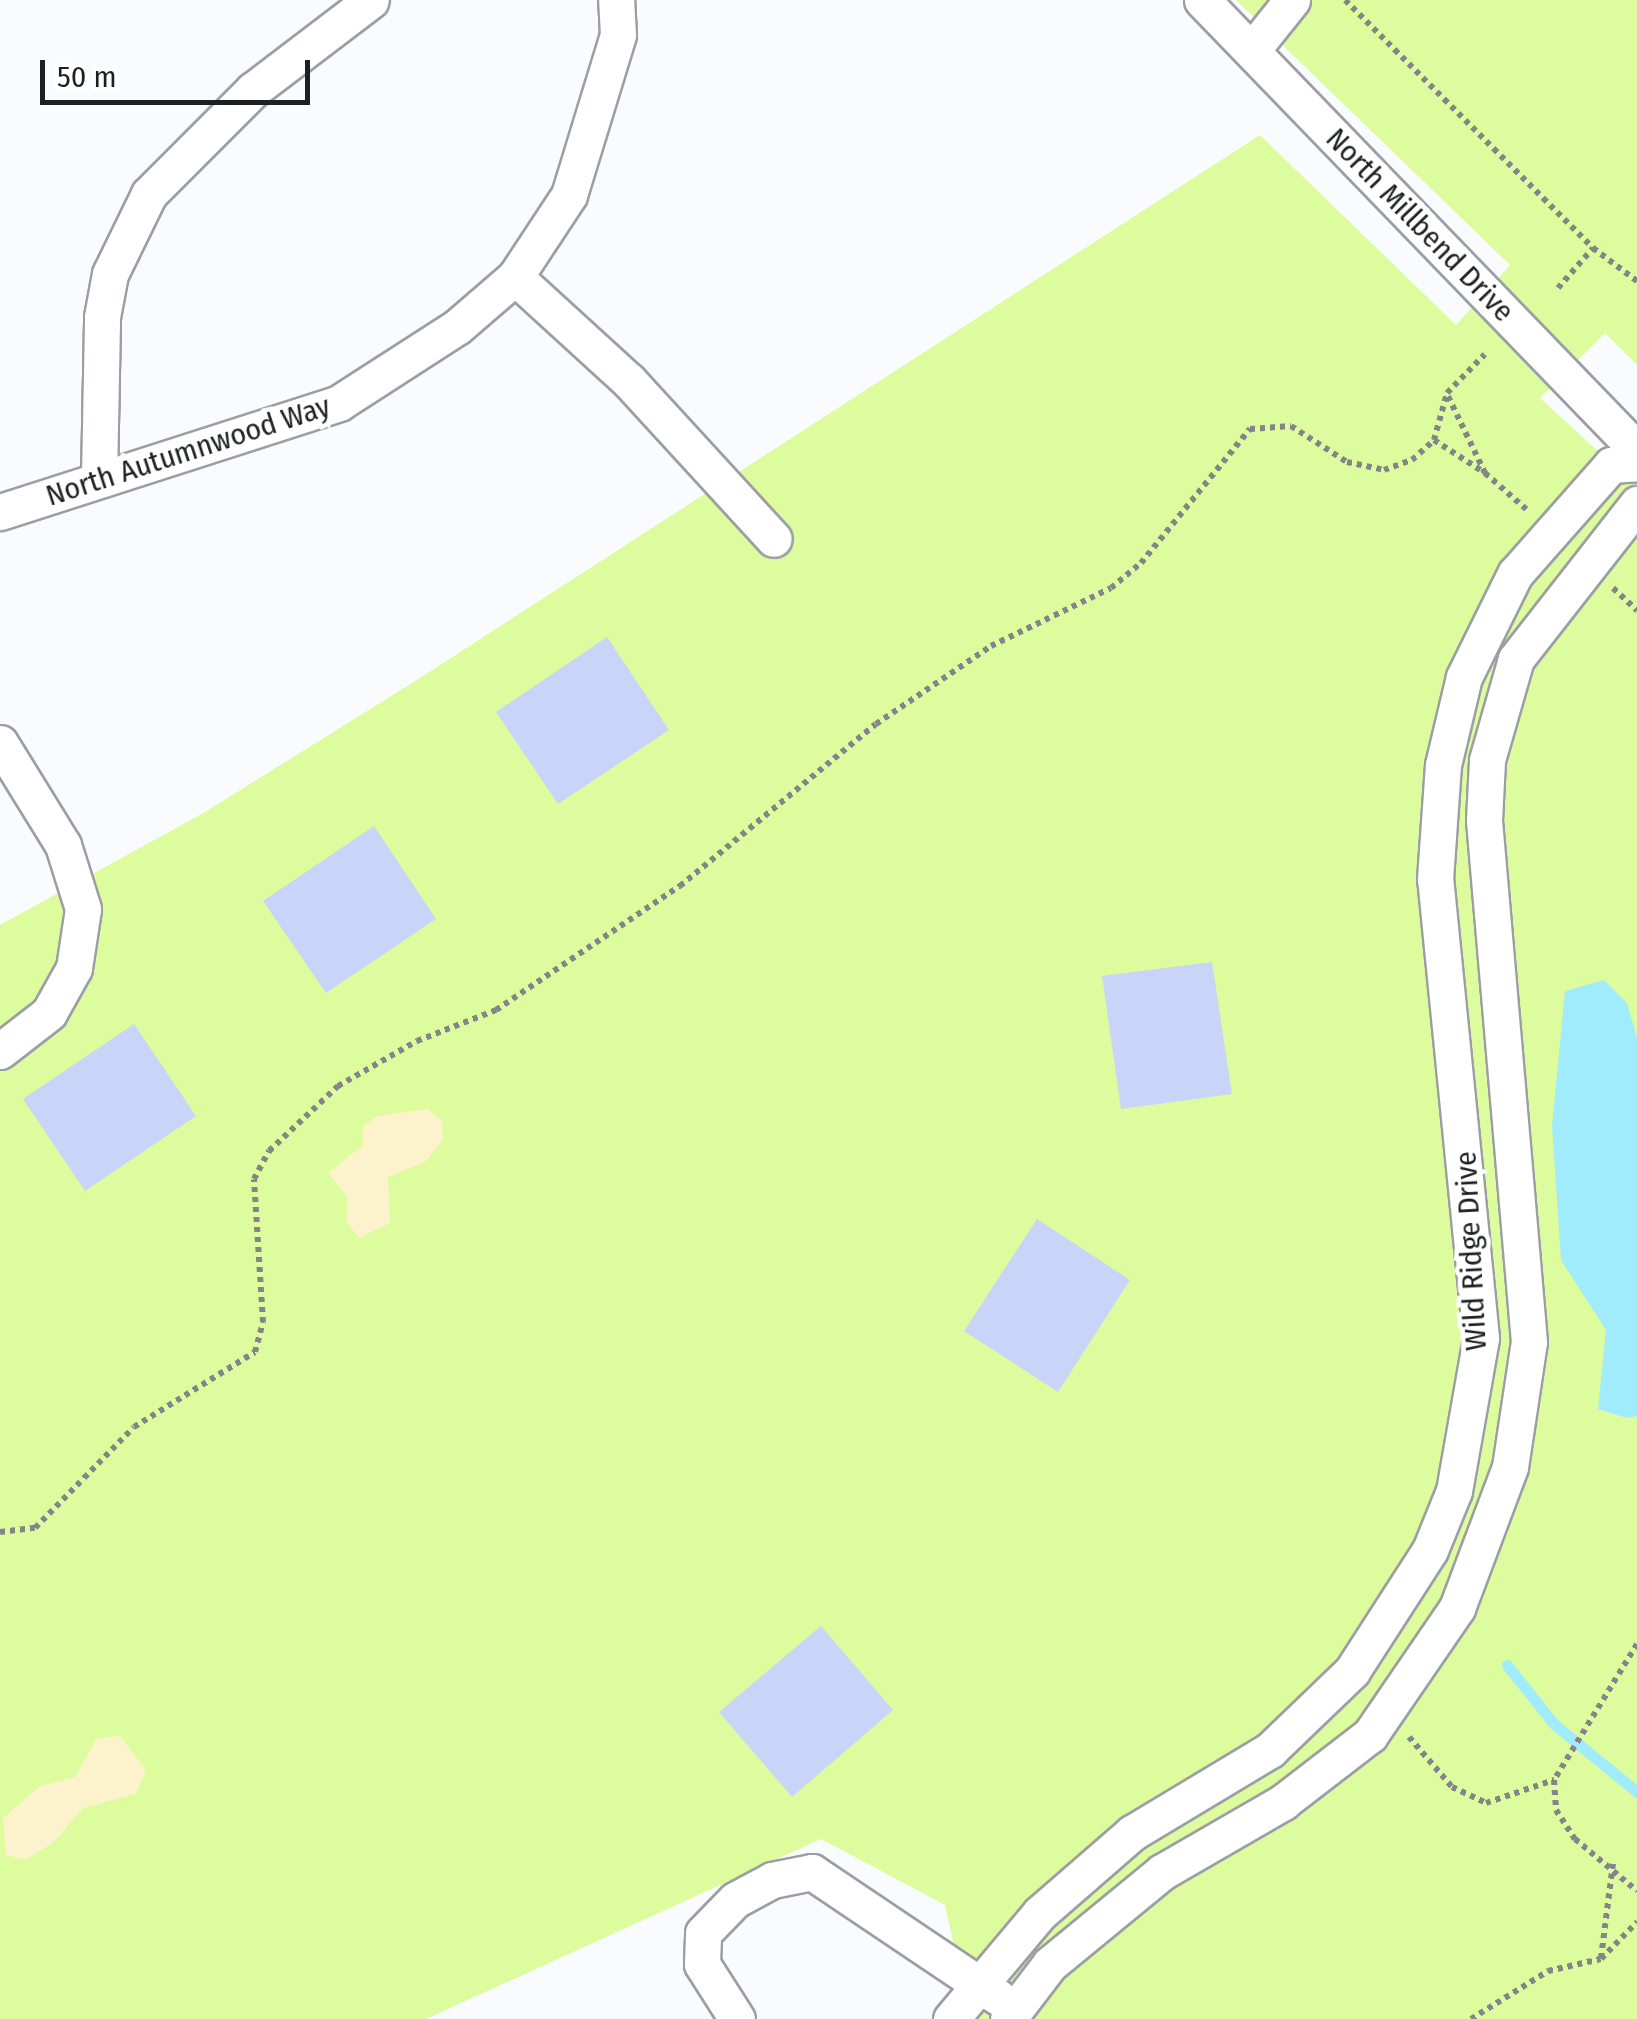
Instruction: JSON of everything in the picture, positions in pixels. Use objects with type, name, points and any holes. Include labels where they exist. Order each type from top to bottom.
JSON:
[{"type":"street","points":[[99,478],[102,318],[110,274],[149,194],[253,90],[371,0]]},
{"type":"street","name":"North Autumnwood Way","points":[[0,512],[339,403],[401,370],[515,277],[570,195],[594,131],[618,36],[616,0]]},
{"type":"street","name":"North Millbend Drive","points":[[1202,0],[1637,450]]},
{"type":"street","points":[[1252,50],[1292,0]]},
{"type":"street","points":[[515,277],[629,381],[774,539]]},
{"type":"street","name":"Wild Ridge Drive","points":[[951,2019],[1040,1913],[1132,1833],[1270,1750],[1352,1671],[1397,1606],[1454,1491],[1474,1402],[1481,1338],[1470,1188],[1435,880],[1443,765],[1464,676],[1515,574],[1611,464],[1637,463]]},
{"type":"street","name":"Wild Ridge Drive","points":[[1011,2014],[1050,1964],[1162,1872],[1283,1802],[1370,1735],[1457,1608],[1510,1466],[1529,1342],[1519,1187],[1484,820],[1487,760],[1516,659],[1637,504]]},
{"type":"street","points":[[0,744],[63,845],[82,909],[74,968],[49,1013],[0,1051]]},
{"type":"street","points":[[1470,1188],[1519,1187]]},
{"type":"street","points":[[737,2019],[702,1964],[703,1934],[734,1900],[772,1880],[812,1872],[979,1981],[1011,2014]]},
{"type":"path","points":[[1345,0],[1593,248],[1637,281]]},
{"type":"path","points":[[1558,288],[1593,248]]},
{"type":"path","points":[[0,1532],[34,1528],[134,1427],[255,1352],[263,1322],[254,1179],[269,1151],[338,1086],[417,1041],[496,1010],[680,886],[876,724],[991,646],[1111,588],[1141,563],[1250,429],[1292,426],[1347,462],[1384,470],[1412,460],[1434,440],[1447,393],[1485,354]]},
{"type":"path","points":[[1434,440],[1486,473],[1447,393]]},
{"type":"path","points":[[1637,1644],[1554,1780],[1556,1810],[1575,1839],[1612,1863],[1637,1892]]},
{"type":"path","points":[[1386,1711],[1452,1786],[1486,1802],[1554,1780]]},
{"type":"path","points":[[1601,1959],[1612,1863]]},
{"type":"path","points":[[1472,2019],[1548,1971],[1601,1959],[1637,1922]]},
{"type":"green space","points":[[1236,0],[1637,0],[1637,365],[1605,333],[1540,398],[1637,487],[1637,2019],[970,2019],[945,1905],[821,1839],[426,2019],[0,2019],[0,925],[205,812],[420,678],[1260,135],[1456,325],[1510,265]]},
{"type":"sand","points":[[428,1109],[442,1121],[443,1140],[425,1162],[388,1177],[390,1223],[359,1238],[347,1223],[347,1196],[328,1173],[363,1145],[363,1126],[377,1116]]},
{"type":"sand","points":[[120,1736],[146,1770],[136,1794],[83,1808],[53,1843],[25,1860],[6,1855],[3,1818],[40,1786],[75,1777],[97,1738]]},
{"type":"water","points":[[1604,980],[1627,1003],[1637,1038],[1637,1416],[1627,1418],[1598,1409],[1606,1330],[1561,1260],[1552,1126],[1565,991]]},
{"type":"building","points":[[607,637],[669,730],[558,804],[496,712]]},
{"type":"building","points":[[374,826],[436,919],[326,993],[263,901]]},
{"type":"building","points":[[1212,962],[1232,1094],[1121,1109],[1102,976]]},
{"type":"building","points":[[134,1024],[196,1116],[85,1191],[23,1099]]},
{"type":"building","points":[[1037,1219],[1130,1280],[1058,1392],[964,1331]]},
{"type":"building","points":[[821,1626],[893,1710],[792,1797],[719,1712]]},
{"type":"waterway","points":[[1507,1665],[1554,1724],[1637,1792]]}]
